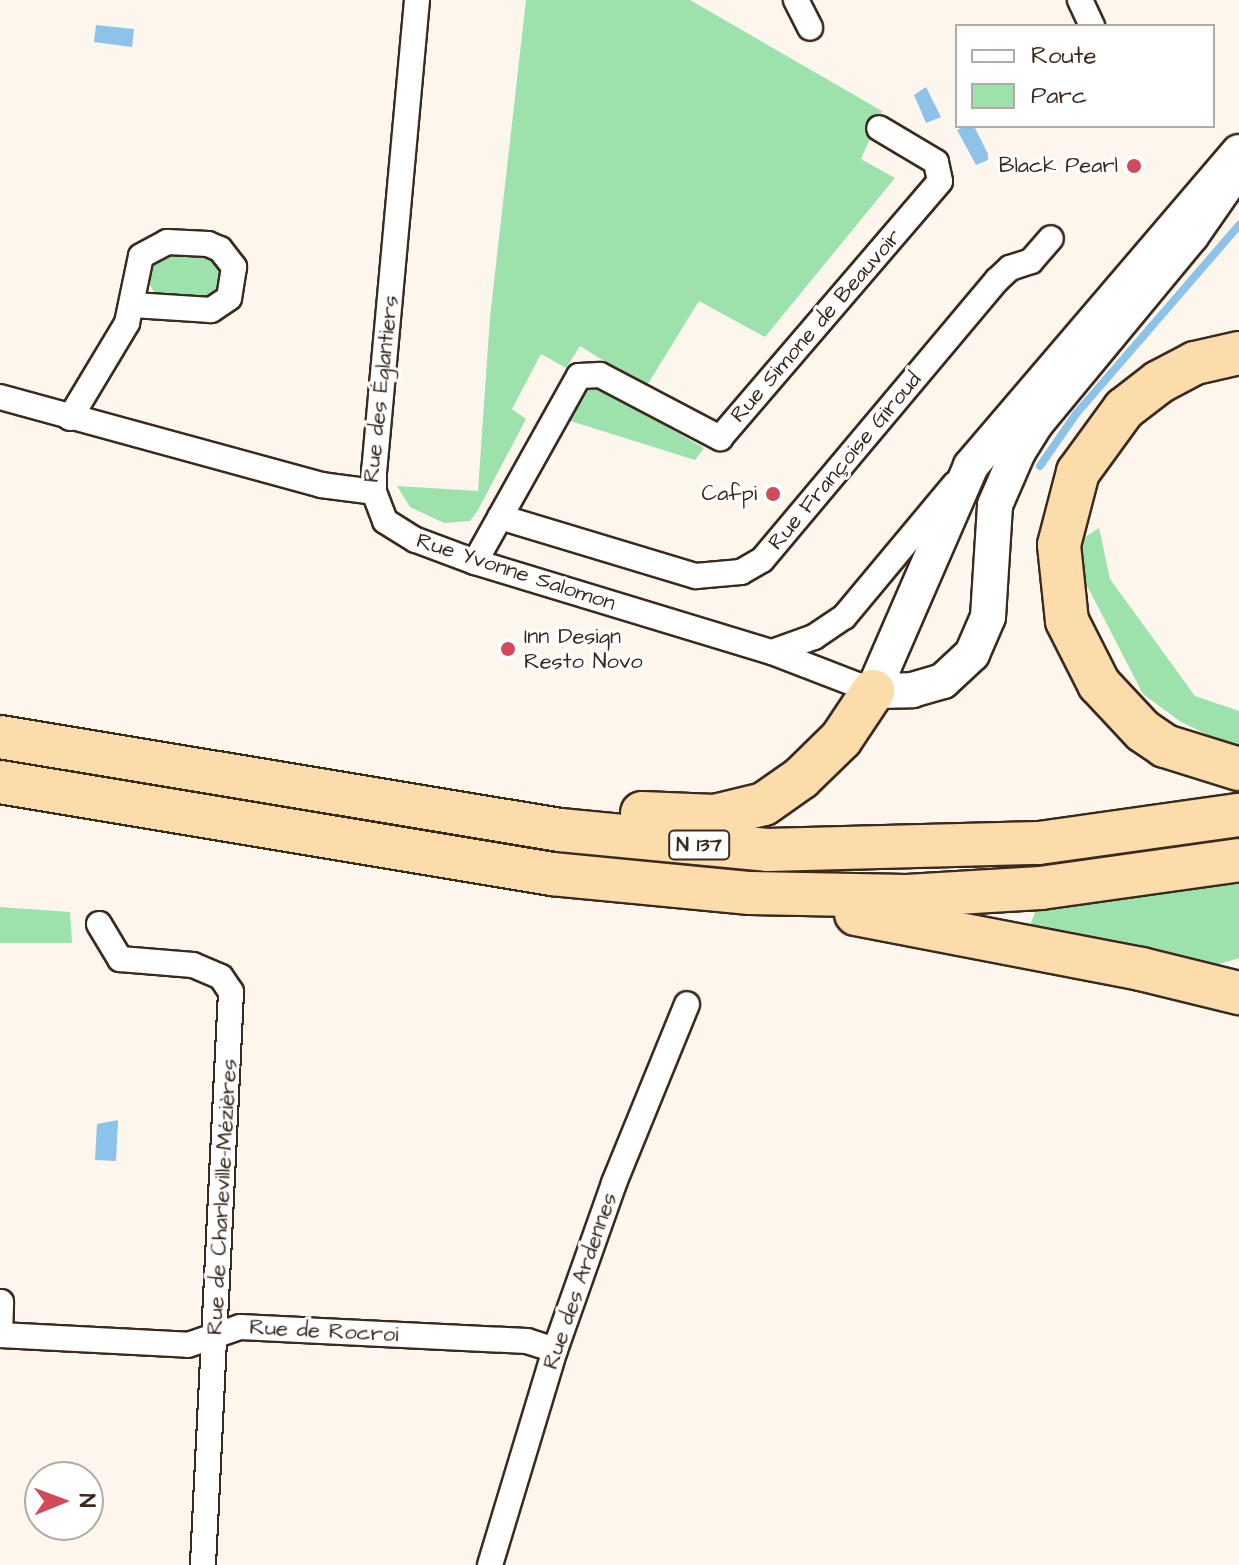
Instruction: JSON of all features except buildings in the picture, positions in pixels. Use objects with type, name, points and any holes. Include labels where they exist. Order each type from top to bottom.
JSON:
[{"type":"highway","points":[[1239,353],[1195,363],[1159,382],[1124,409],[1078,472],[1059,545],[1067,621],[1099,684],[1133,721],[1165,746],[1239,769]]},
{"type":"highway","points":[[338,794],[674,815],[739,812],[773,799],[801,778],[852,726],[873,691]]},
{"type":"highway","name":"N 137","points":[[0,737],[612,837],[767,850],[1039,843],[1239,815]]},
{"type":"highway","name":"N 137","points":[[0,782],[552,874],[750,893],[907,896],[1041,888],[1239,860]]},
{"type":"highway","points":[[750,893],[1097,960],[1239,993]]},
{"type":"street","name":"Rue des Églantiers","points":[[0,397],[321,485],[374,492],[417,0]]},
{"type":"street","points":[[796,0],[810,28]]},
{"type":"street","points":[[1080,0],[1091,24]]},
{"type":"street","name":"Rue Simone de Beauvoir","points":[[475,562],[579,376],[600,375],[720,438],[940,181],[936,162],[879,128]]},
{"type":"street","points":[[772,652],[814,637],[844,617],[1239,152]]},
{"type":"street","points":[[971,466],[873,691],[912,690],[943,681],[972,654],[988,617],[995,505],[1018,452],[1037,422],[1191,236],[1239,167]]},
{"type":"street","name":"Rue Françoise Giroud","points":[[500,517],[696,576],[741,572],[762,560],[997,280],[1010,268],[1031,261],[1051,238]]},
{"type":"street","points":[[70,418],[133,305]]},
{"type":"street","name":"Rue Yvonne Salomon","points":[[374,492],[385,521],[397,531],[475,562],[772,652],[873,691]]},
{"type":"street","name":"Rue de Charleville-Mézières","points":[[99,924],[120,959],[193,965],[221,977],[231,992],[203,1565]]},
{"type":"street","name":"Rue des Ardennes","points":[[490,1565],[555,1350],[614,1183],[687,1004]]},
{"type":"street","name":"Rue de Rocroi","points":[[1,1302],[0,1335],[188,1345],[240,1327],[527,1341],[555,1350]]},
{"type":"green space","points":[[526,0],[690,0],[882,111],[861,159],[895,178],[765,337],[699,301],[646,387],[580,346],[566,368],[541,354],[512,409],[526,419],[478,510],[470,521],[444,523],[410,507],[397,486],[478,491],[490,317]]},
{"type":"green space","points":[[163,252],[210,254],[222,264],[222,291],[205,302],[155,294],[145,275]]},
{"type":"green space","points":[[596,387],[704,448],[695,460],[567,420],[584,390]]},
{"type":"green space","points":[[1099,528],[1110,579],[1195,696],[1239,711],[1239,750],[1181,722],[1143,694],[1083,578],[1082,539]]},
{"type":"green space","points":[[1239,882],[1239,958],[1216,965],[1028,930],[1036,910]]},
{"type":"green space","points":[[0,907],[70,912],[72,943],[0,943]]},
{"type":"water","points":[[96,25],[134,29],[132,47],[94,42]]},
{"type":"water","points":[[926,87],[941,117],[926,123],[914,95]]},
{"type":"water","points":[[975,128],[988,160],[976,165],[957,130]]},
{"type":"water","points":[[118,1120],[116,1161],[95,1160],[97,1124]]},
{"type":"waterway","points":[[1040,466],[1076,414],[1239,225]]},
{"type":"place","name":"Black Pearl","points":[[1134,166]]},
{"type":"place","name":"Cafpi","points":[[773,494]]},
{"type":"place","name":"Inn Design Resto Novo","points":[[508,649]]}]
